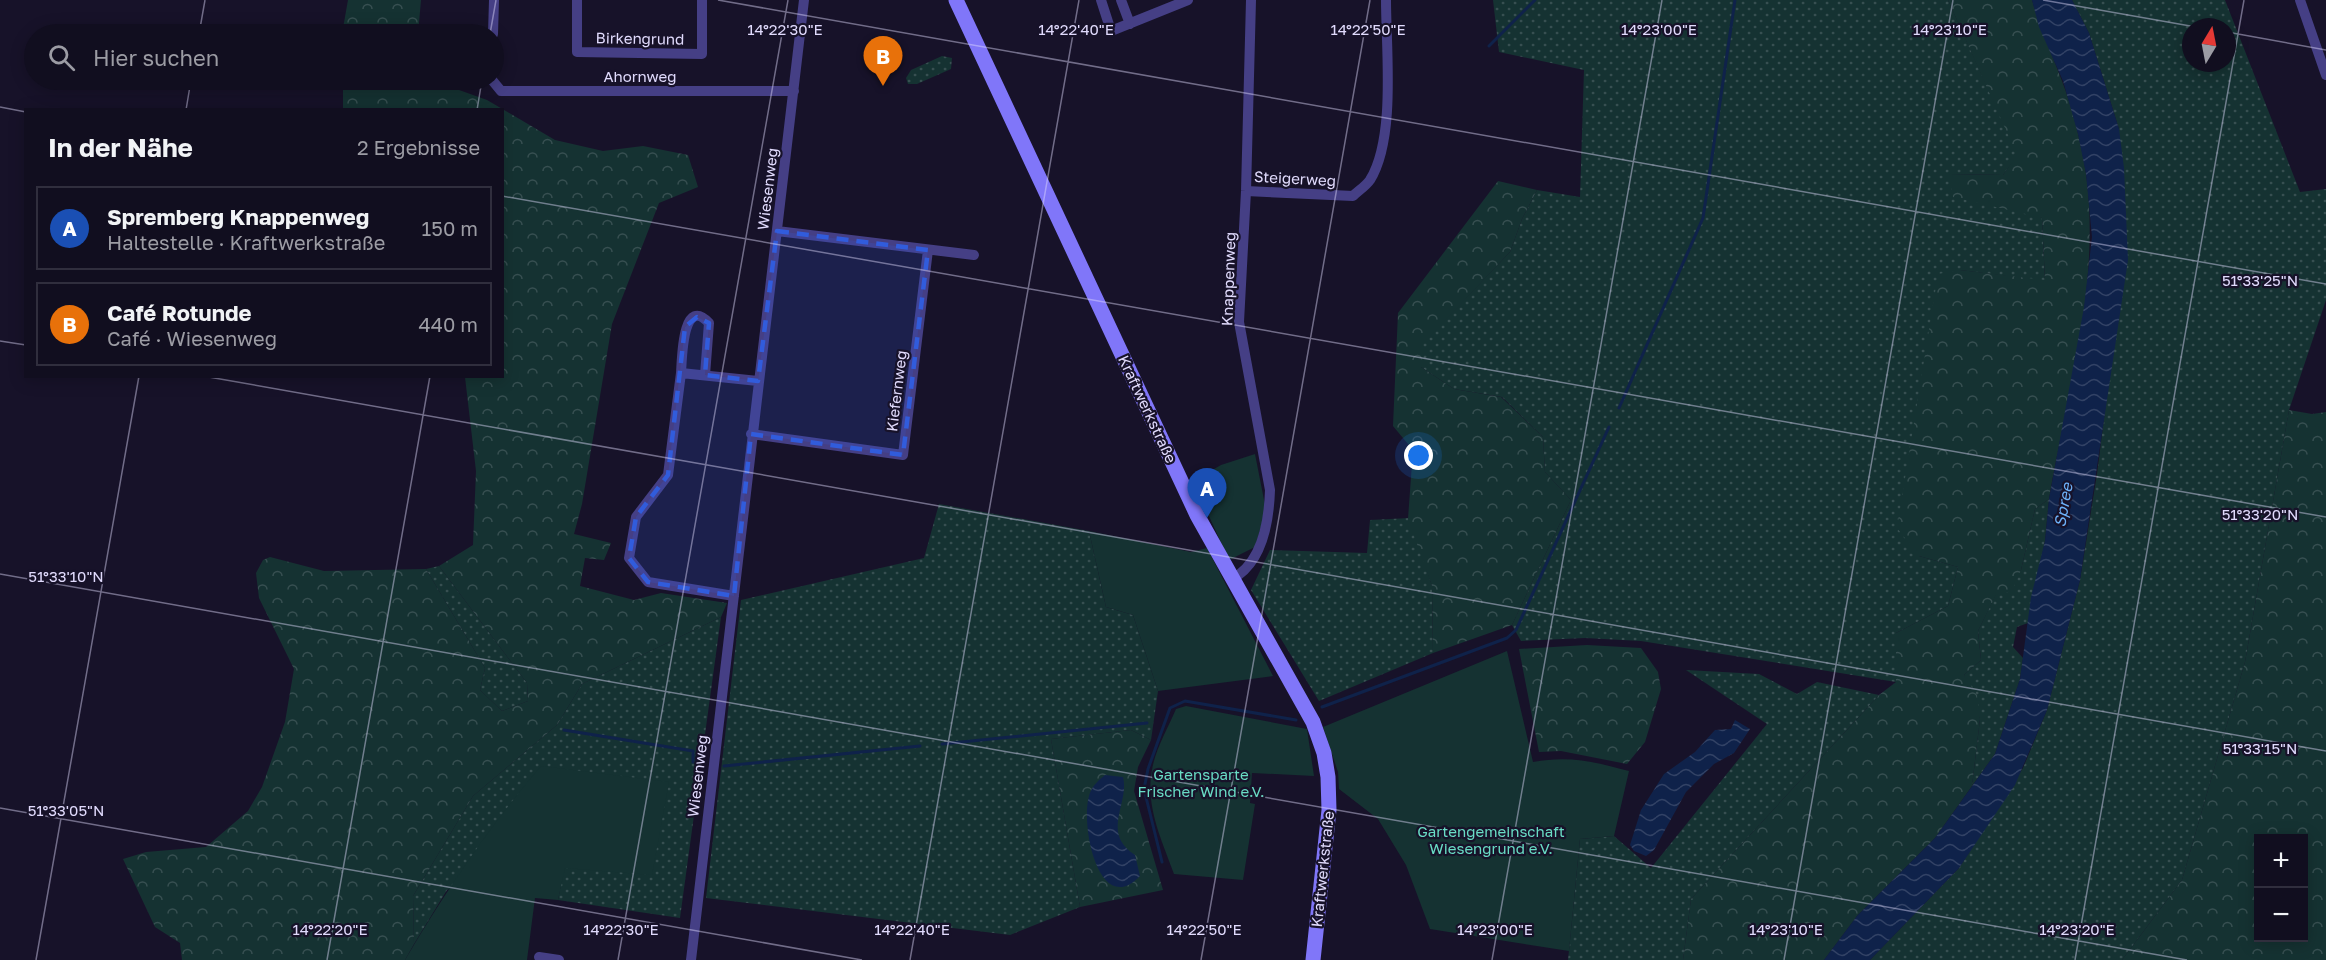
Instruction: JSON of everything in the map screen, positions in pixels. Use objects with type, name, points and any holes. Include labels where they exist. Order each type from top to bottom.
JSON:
[{"type":"main road","name":"Kraftwerkstraße","points":[[956,0],[1185,490],[1232,579],[1299,693],[1324,753],[1328,777],[1329,810],[1313,960]]},
{"type":"street","points":[[493,24],[494,0]]},
{"type":"street","name":"Birkengrund","points":[[577,0],[577,52],[702,54],[702,0]]},
{"type":"street","name":"Wiesenweg","points":[[691,960],[751,434],[804,0]]},
{"type":"street","points":[[1101,0],[1111,31],[1188,0]]},
{"type":"street","points":[[1121,0],[1130,24]]},
{"type":"street","name":"Knappenweg","points":[[1232,579],[1242,572],[1253,558],[1265,530],[1270,509],[1270,490],[1239,322],[1246,191],[1251,0]]},
{"type":"street","name":"Steigerweg","points":[[1246,191],[1353,196],[1369,182],[1380,157],[1386,129],[1385,0]]},
{"type":"street","points":[[2300,0],[2326,75]]},
{"type":"street","name":"Ahornweg","points":[[500,90],[794,90]]},
{"type":"street","points":[[777,231],[974,255]]},
{"type":"street","name":"Kiefernweg","points":[[751,434],[903,455],[928,250]]},
{"type":"street","points":[[705,375],[709,324],[704,318],[697,317],[690,320],[685,327],[668,475],[636,516],[629,558],[648,582],[734,596]]},
{"type":"street","points":[[681,373],[758,381]]},
{"type":"street","points":[[538,957],[559,960]]},
{"type":"highlighted area","points":[[777,231],[928,250],[903,455],[751,434],[734,596],[648,582],[629,558],[636,517],[668,475],[685,327],[697,317],[709,323],[705,375],[758,381]]},
{"type":"green space","points":[[348,0],[421,0],[419,24],[344,24]]},
{"type":"green space","points":[[1493,0],[1948,0],[2018,155],[2003,175],[1949,174],[2042,218],[2045,281],[1960,270],[1919,556],[1958,567],[1948,606],[1896,633],[1896,682],[1641,641],[1585,638],[1521,641],[1512,625],[1571,500],[1545,472],[1543,437],[1502,397],[1454,389],[1421,367],[1421,345],[1510,252],[1522,219],[1537,190],[1580,197],[1584,70],[1499,52]]},
{"type":"green space","points":[[1948,0],[2032,0],[2073,115],[2086,174],[2089,215],[2086,297],[2073,378],[2049,499],[2035,509],[2021,570],[2012,591],[1996,595],[1978,631],[1981,660],[1964,675],[1977,695],[1980,719],[1972,786],[1935,838],[1857,916],[1824,960],[1683,960],[1691,899],[1879,695],[1896,682],[1896,633],[1948,606],[1958,567],[1919,556],[1897,528],[1938,274],[1960,270],[2045,280],[2042,218],[1953,197],[1949,174],[2003,175],[2017,155]]},
{"type":"green space","points":[[2072,0],[2225,0],[2232,18],[2182,18],[2182,72],[2236,72],[2236,28],[2300,192],[2326,189],[2326,300],[2289,410],[2245,662],[2182,880],[2122,960],[1870,960],[1959,868],[2023,768],[2047,710],[2080,580],[2097,474],[2111,363],[2119,129],[2089,33]]},
{"type":"green space","points":[[942,56],[952,58],[951,69],[917,84],[908,84],[906,78],[911,70]]},
{"type":"green space","points":[[343,90],[459,90],[487,100],[501,108],[343,108]]},
{"type":"green space","points":[[504,110],[555,140],[603,151],[643,146],[688,155],[698,187],[659,203],[612,324],[582,504],[574,534],[611,543],[604,560],[585,558],[580,586],[634,600],[661,593],[727,603],[721,617],[582,684],[557,725],[473,796],[413,896],[414,944],[405,960],[182,960],[180,943],[155,927],[123,859],[146,852],[206,847],[248,811],[262,787],[285,722],[294,669],[259,598],[256,573],[263,560],[270,557],[324,571],[426,569],[485,668],[480,690],[502,711],[528,701],[527,683],[439,566],[473,545],[476,471],[465,378],[504,378]]},
{"type":"green space","points":[[1498,181],[1537,190],[1522,219],[1510,252],[1422,345],[1421,367],[1454,389],[1501,397],[1543,437],[1545,472],[1571,500],[1512,625],[1433,653],[1432,586],[1408,519],[1413,450],[1393,426],[1398,313]]},
{"type":"green space","points":[[2289,410],[2312,414],[2326,412],[2326,960],[2122,960],[2182,880],[2245,662]]},
{"type":"green space","points":[[1255,454],[1266,510],[1255,547],[1229,560],[1193,481],[1221,465]]},
{"type":"green space","points":[[2049,499],[2045,541],[2028,623],[2017,627],[2013,647],[2023,658],[2020,679],[1995,754],[1972,786],[1980,719],[1964,675],[1981,660],[1978,631],[1996,594],[2021,570],[2035,509]]},
{"type":"green space","points":[[939,504],[1089,531],[1106,607],[1133,615],[1158,691],[1151,740],[1131,730],[1051,739],[1080,907],[1010,935],[706,898],[741,600],[924,558]]},
{"type":"green space","points":[[1410,518],[1432,586],[1433,653],[1319,701],[1251,590],[1270,550],[1367,553],[1370,520]]},
{"type":"green space","points":[[1089,531],[1191,552],[1207,548],[1273,676],[1158,691],[1133,615],[1106,607]]},
{"type":"green space","points":[[439,566],[527,683],[528,701],[502,711],[480,690],[485,668],[426,569]]},
{"type":"green space","points":[[721,617],[680,918],[558,900],[564,868],[669,782],[447,890],[414,944],[413,896],[473,796],[557,725],[582,684]]},
{"type":"green space","points":[[1587,645],[1641,648],[1658,672],[1661,689],[1645,742],[1627,764],[1561,751],[1539,752],[1519,649]]},
{"type":"green space","name":"Gartengemeinschaft Wiesengrund e.V.","points":[[1507,651],[1533,762],[1570,759],[1629,771],[1614,836],[1580,839],[1569,951],[1430,929],[1406,865],[1378,819],[1339,789],[1338,772],[1323,727]]},
{"type":"green space","points":[[1686,670],[1759,674],[1797,694],[1817,682],[1879,695],[1691,899],[1683,960],[1568,960],[1580,839],[1614,836],[1651,868],[1767,724]]},
{"type":"green space","name":"Gartensparte Frischer Wind e.V.","points":[[1186,706],[1307,729],[1314,776],[1252,773],[1250,803],[1255,804],[1243,880],[1174,874],[1160,836],[1151,797],[1152,770],[1159,747],[1176,709]]},
{"type":"green space","points":[[1131,730],[1151,740],[1138,767],[1134,791],[1163,890],[1080,907],[1051,739]]},
{"type":"green space","points":[[541,766],[669,782],[652,875],[565,868],[558,900],[535,898],[527,960],[405,960],[468,860]]},
{"type":"water","name":"Spree","points":[[2032,0],[2072,0],[2089,33],[2119,129],[2124,168],[2128,260],[2080,580],[2047,710],[2015,785],[1959,868],[1870,960],[1824,960],[1857,916],[1935,838],[1995,754],[2020,679],[2031,597],[2045,541],[2049,499],[2084,307],[2092,237],[2086,174],[2078,134],[2063,81],[2039,27]]},
{"type":"water","points":[[1735,720],[1750,729],[1734,753],[1714,764],[1686,792],[1654,850],[1646,856],[1634,851],[1630,845],[1641,810],[1664,774],[1695,752],[1715,730],[1731,729]]},
{"type":"water","points":[[1105,775],[1123,777],[1123,797],[1118,818],[1119,837],[1135,855],[1140,876],[1125,886],[1113,886],[1103,876],[1095,862],[1090,843],[1087,806],[1094,785]]},
{"type":"waterway","points":[[1489,46],[1535,0]]},
{"type":"waterway","points":[[1619,408],[1703,218],[1735,0]]},
{"type":"waterway","points":[[1322,707],[1507,638],[1516,630],[1609,427]]},
{"type":"waterway","points":[[1162,862],[1144,789],[1148,769],[1170,708],[1185,701],[1296,720]]},
{"type":"waterway","points":[[942,744],[1147,723]]},
{"type":"waterway","points":[[564,730],[693,751],[693,762]]},
{"type":"waterway","points":[[724,766],[920,746]]},
{"type":"place","name":"Café Rotunde","points":[[883,86]]},
{"type":"place","name":"Spremberg Knappenweg","points":[[1207,518]]}]
